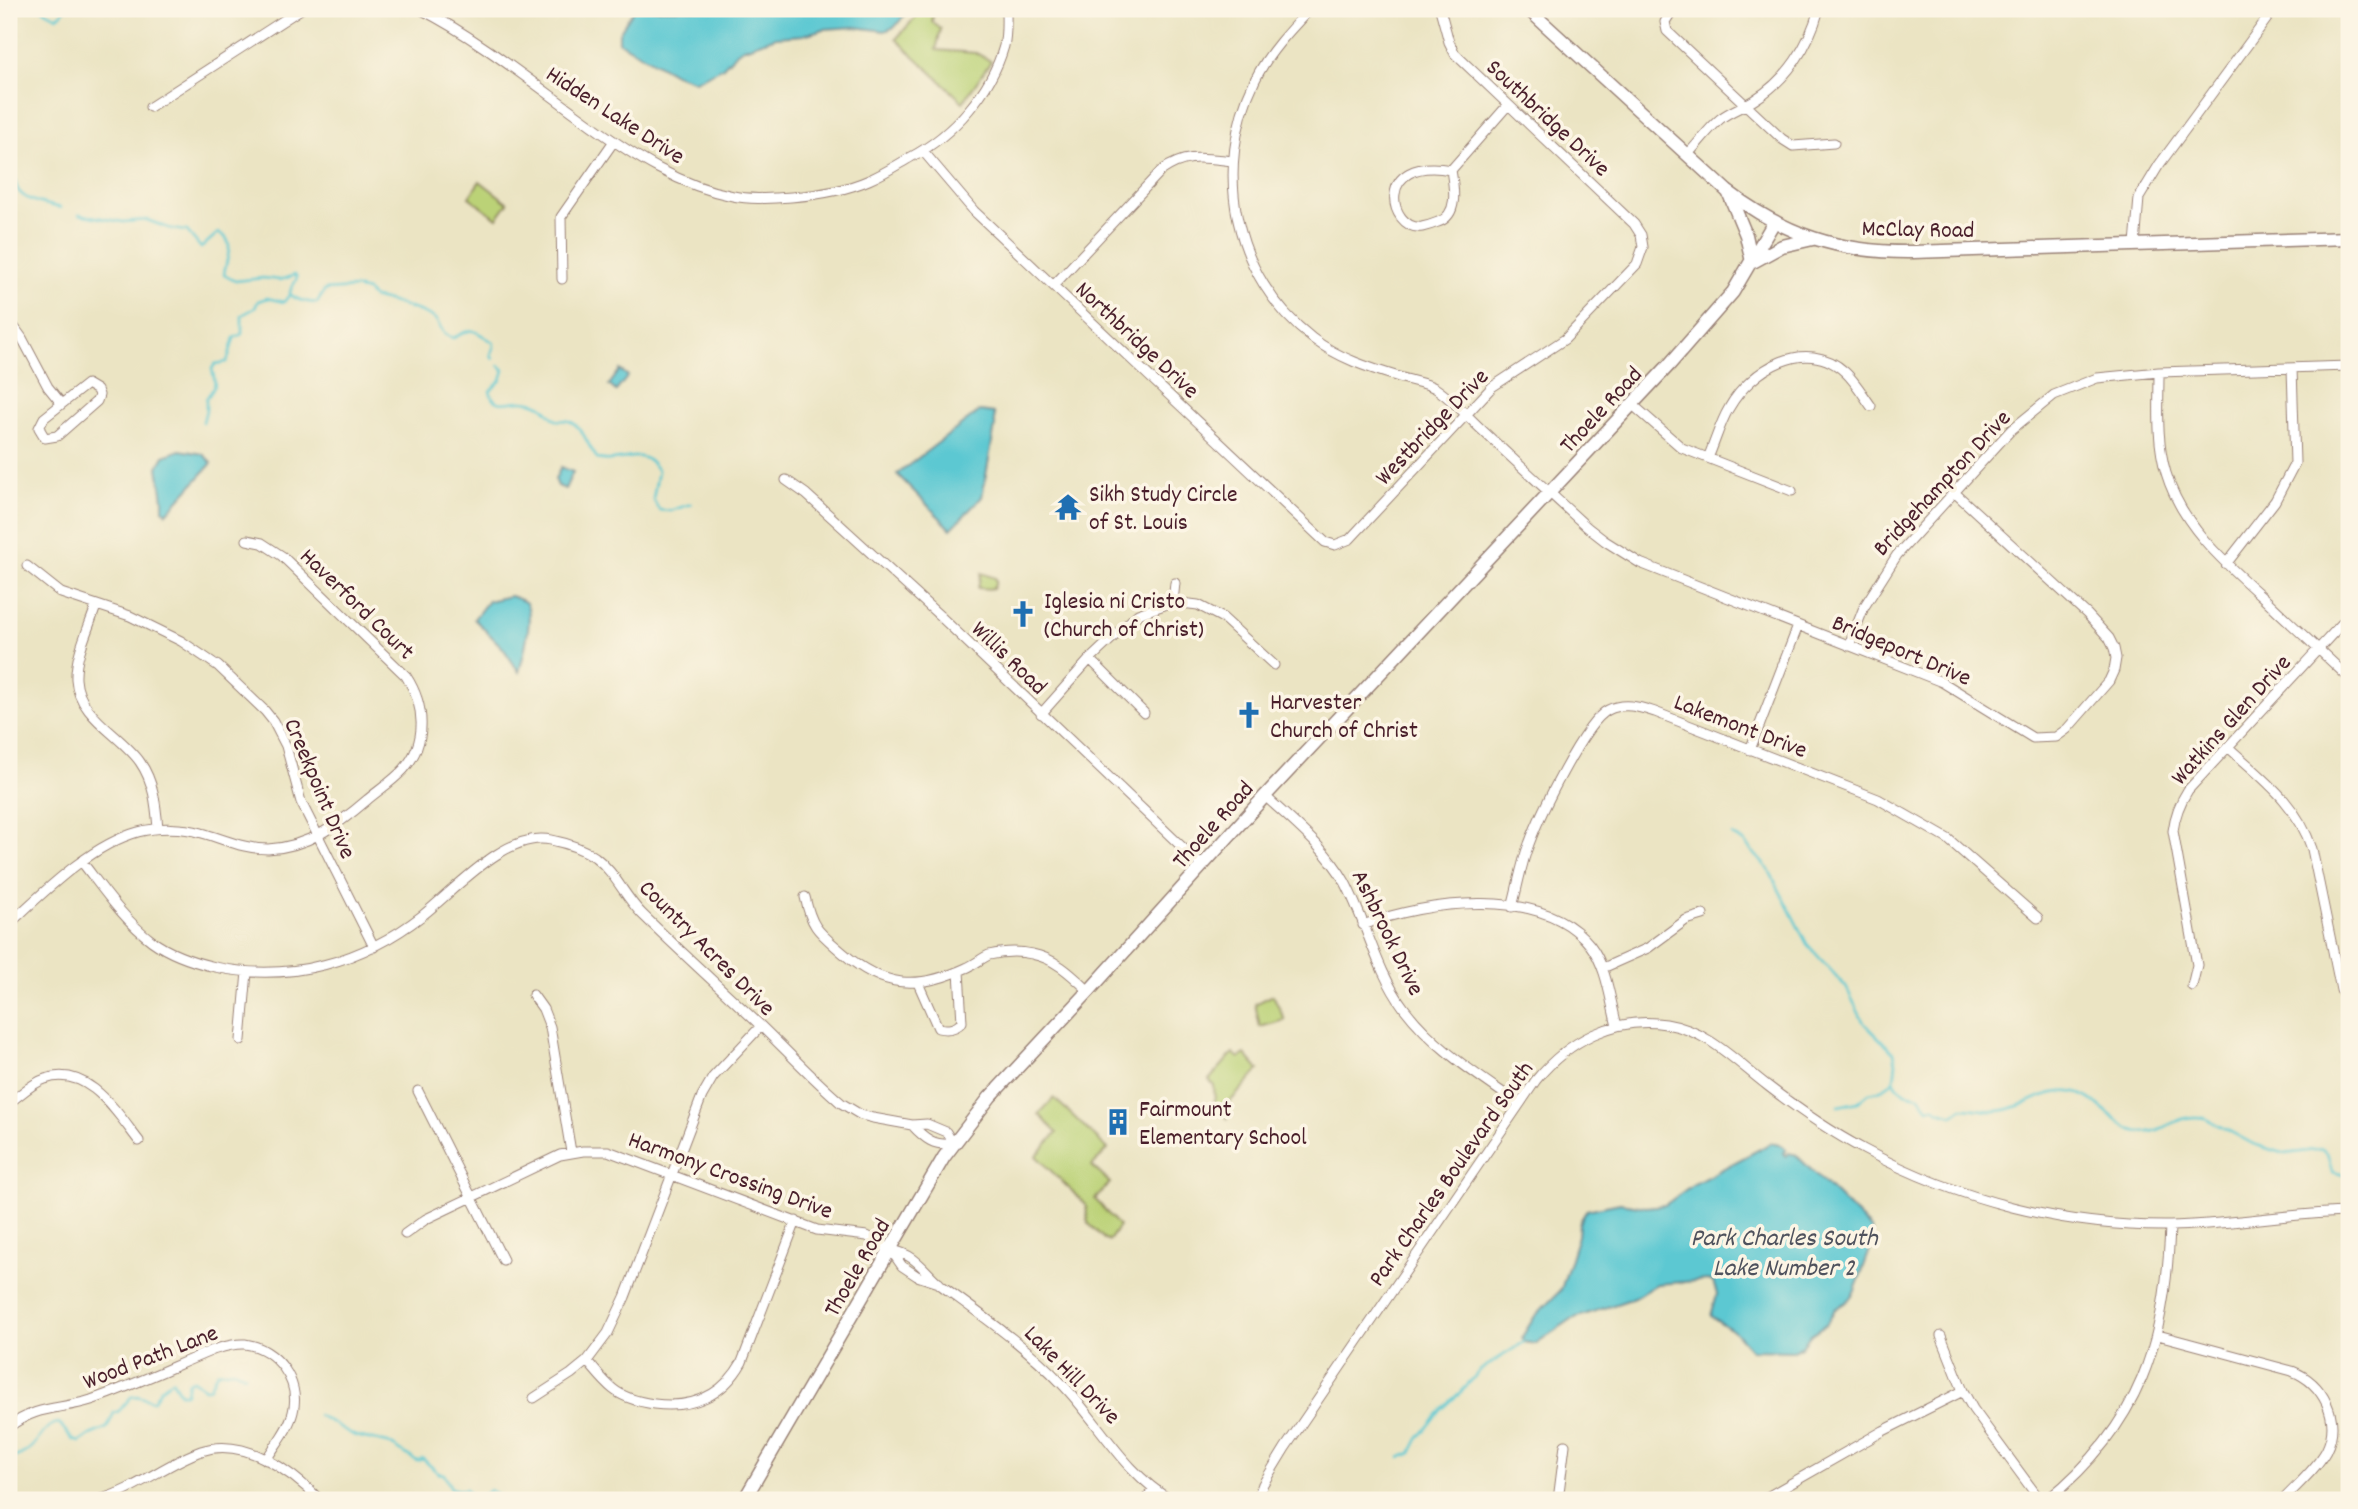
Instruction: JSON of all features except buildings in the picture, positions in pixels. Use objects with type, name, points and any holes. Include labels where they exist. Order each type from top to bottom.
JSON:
[{"type":"main road","name":"McClay Road","points":[[1528,9],[1727,191],[1774,222],[1812,239],[1842,247],[1886,253],[2349,238]]},
{"type":"main road","points":[[1727,191],[1746,235],[1752,262],[1783,246],[1812,239]]},
{"type":"main road","name":"Thoele Road","points":[[744,1500],[953,1144],[990,1097],[1265,796],[1633,405],[1734,292],[1774,222]]},
{"type":"street","points":[[150,107],[301,9]]},
{"type":"street","name":"Hidden Lake Drive","points":[[420,9],[467,37],[614,141],[670,175],[711,191],[758,199],[839,190],[868,180],[923,151],[955,123],[984,92],[996,69],[1004,43],[1006,9]]},
{"type":"street","name":"Bridgeport Drive","points":[[1310,9],[1276,47],[1256,78],[1243,107],[1233,161],[1232,187],[1245,246],[1267,288],[1287,315],[1313,339],[1338,355],[1368,368],[1432,386],[1605,541],[1640,563],[1941,682],[2033,738],[2056,737],[2067,729],[2109,681],[2116,658],[2109,638],[2087,614],[1954,492]]},
{"type":"street","name":"Southbridge Drive","points":[[1440,9],[1455,54],[1634,224],[1641,235],[1643,247]]},
{"type":"street","points":[[1673,9],[1665,22],[1667,31],[1782,139],[1793,146],[1834,144]]},
{"type":"street","points":[[1687,155],[1721,118],[1756,99],[1783,76],[1801,52],[1813,29],[1819,9]]},
{"type":"street","points":[[2136,245],[2139,198],[2152,176],[2274,9]]},
{"type":"street","points":[[1653,22],[1665,22]]},
{"type":"street","points":[[1451,170],[1508,105]]},
{"type":"street","points":[[562,279],[561,217],[614,141]]},
{"type":"street","name":"Northbridge Drive","points":[[923,151],[974,211],[1325,542],[1335,545]]},
{"type":"street","points":[[1054,285],[1161,171],[1174,162],[1190,157],[1233,161]]},
{"type":"street","points":[[1418,168],[1451,170],[1454,189],[1452,210],[1445,220],[1420,228],[1406,224],[1395,209],[1396,189],[1404,175],[1418,168]]},
{"type":"street","name":"Westbridge Drive","points":[[1335,545],[1350,539],[1499,381],[1565,339],[1637,264],[1643,247]]},
{"type":"street","points":[[9,320],[22,338],[48,387],[61,403]]},
{"type":"street","points":[[1708,458],[1729,407],[1739,394],[1758,375],[1789,357],[1803,355],[1832,363],[1846,372],[1871,406]]},
{"type":"street","name":"Bridgehampton Drive","points":[[1849,646],[1864,607],[1884,573],[1913,536],[2011,430],[2054,395],[2097,378],[2159,372],[2349,366]]},
{"type":"street","points":[[2226,564],[2275,501],[2295,463],[2292,368]]},
{"type":"street","points":[[2159,372],[2158,441],[2165,472],[2181,507],[2195,529],[2226,564],[2349,678]]},
{"type":"street","points":[[87,384],[93,386],[99,395],[94,404],[57,436],[45,438],[39,428],[40,422],[61,403],[87,384]]},
{"type":"street","points":[[1633,405],[1682,448],[1792,491]]},
{"type":"street","name":"Willis Road","points":[[786,480],[806,494],[940,616],[1202,866]]},
{"type":"street","name":"Haverford Court","points":[[158,828],[201,832],[252,848],[286,847],[318,835],[344,819],[404,769],[419,742],[421,711],[412,686],[394,664],[282,556],[262,543],[247,540]]},
{"type":"street","name":"Creekpoint Drive","points":[[27,566],[61,593],[130,616],[181,641],[218,666],[265,711],[286,746],[301,802],[374,947]]},
{"type":"street","points":[[1173,603],[1175,583]]},
{"type":"street","points":[[1041,714],[1090,659],[1138,614],[1173,603],[1198,606],[1223,618],[1274,665]]},
{"type":"street","points":[[9,924],[98,849],[111,842],[158,828],[154,794],[142,764],[86,706],[78,690],[78,662],[96,606]]},
{"type":"street","name":"Watkins Glen Drive","points":[[2192,986],[2197,965],[2175,848],[2175,815],[2188,790],[2349,615]]},
{"type":"street","points":[[1750,750],[1798,626]]},
{"type":"street","points":[[1090,659],[1144,713]]},
{"type":"street","name":"Lakemont Drive","points":[[1512,907],[1525,856],[1539,821],[1585,735],[1598,716],[1629,706],[1640,707],[1878,799],[1948,839],[2038,918]]},
{"type":"street","points":[[2228,747],[2286,800],[2306,831],[2341,990],[2349,1009]]},
{"type":"street","name":"Ashbrook Drive","points":[[1265,796],[1306,834],[1334,866],[1344,882],[1390,986],[1418,1025],[1452,1056],[1519,1104]]},
{"type":"street","name":"Country Acres Drive","points":[[82,862],[129,920],[155,943],[188,959],[247,972],[284,972],[337,962],[374,947],[422,916],[497,855],[520,841],[550,839],[577,848],[604,865],[634,905],[841,1103],[873,1118],[912,1125],[927,1124],[946,1132],[953,1144],[937,1145],[924,1138],[912,1125]]},
{"type":"street","points":[[805,897],[813,925],[851,961],[875,976],[890,981],[931,981],[959,971],[987,956],[1031,953],[1059,965],[1089,991]]},
{"type":"street","points":[[1363,925],[1408,911],[1450,904],[1512,907],[1558,919],[1570,926],[1592,948],[1603,968],[1617,1026]]},
{"type":"street","points":[[1603,968],[1648,948],[1686,920],[1703,915]]},
{"type":"street","points":[[918,983],[938,1028],[946,1031],[958,1027],[962,1022],[959,971]]},
{"type":"street","points":[[241,1040],[247,972]]},
{"type":"street","points":[[533,995],[551,1027],[571,1152]]},
{"type":"street","name":"Park Charles Boulevard South","points":[[1258,1500],[1285,1448],[1536,1080],[1557,1056],[1582,1039],[1617,1026],[1665,1024],[1706,1038],[1826,1127],[1889,1163],[1946,1187],[2041,1213],[2101,1222],[2170,1226],[2349,1212]]},
{"type":"street","points":[[534,1398],[571,1374],[598,1348],[616,1318],[709,1083],[761,1026]]},
{"type":"street","points":[[9,1103],[47,1078],[76,1079],[97,1091],[139,1141]]},
{"type":"street","points":[[418,1091],[503,1260]]},
{"type":"street","name":"Harmony Crossing Drive","points":[[405,1234],[426,1219],[547,1160],[571,1152],[608,1151],[817,1230],[867,1236],[891,1250]]},
{"type":"street","points":[[587,1361],[614,1390],[635,1400],[661,1405],[685,1405],[710,1396],[730,1380],[742,1362],[796,1222]]},
{"type":"street","points":[[2047,1500],[2085,1465],[2119,1421],[2142,1379],[2158,1335],[2166,1283],[2170,1226]]},
{"type":"street","name":"Lake Hill Drive","points":[[891,1250],[909,1255],[939,1283],[1003,1330],[1041,1363],[1081,1404],[1138,1475],[1171,1500]]},
{"type":"street","points":[[2158,1335],[2292,1371],[2304,1376],[2318,1389],[2329,1409],[2330,1429],[2326,1450],[2283,1500]]},
{"type":"street","points":[[1941,1336],[1963,1391],[1982,1423],[2040,1500]]},
{"type":"street","name":"Wood Path Lane","points":[[9,1427],[21,1417],[37,1410],[75,1405],[213,1350],[246,1344],[274,1356],[285,1368],[295,1397],[293,1413],[287,1427],[266,1460]]},
{"type":"street","points":[[1762,1500],[1893,1426],[1963,1391]]},
{"type":"street","points":[[1558,1500],[1565,1445]]},
{"type":"street","points":[[98,1500],[124,1492],[199,1452],[212,1448],[244,1450],[266,1460],[320,1500]]},
{"type":"street","points":[[1145,1500],[1154,1489]]},
{"type":"green space","points":[[918,9],[934,9],[932,22],[941,29],[936,50],[976,53],[991,61],[963,102],[896,39],[914,19]]},
{"type":"green space","points":[[480,181],[508,203],[497,218],[469,197]]},
{"type":"green space","points":[[981,573],[995,578],[993,589],[978,588]]},
{"type":"green space","points":[[1273,995],[1285,1020],[1260,1027],[1255,1004]]},
{"type":"green space","points":[[1233,1053],[1239,1058],[1245,1054],[1259,1070],[1227,1105],[1227,1118],[1215,1106],[1214,1085],[1209,1080]]},
{"type":"green space","points":[[1054,1098],[1108,1149],[1092,1166],[1110,1183],[1095,1199],[1119,1226],[1109,1241],[1088,1223],[1086,1205],[1036,1156],[1057,1133],[1039,1114]]},
{"type":"water","points":[[634,9],[909,9],[895,27],[885,31],[855,27],[776,37],[744,48],[722,68],[695,81],[675,74],[619,42],[619,33]]},
{"type":"water","points":[[620,370],[628,376],[616,391],[609,385]]},
{"type":"water","points":[[980,411],[994,413],[995,426],[982,497],[951,529],[897,474]]},
{"type":"water","points":[[180,450],[203,454],[212,463],[167,513],[163,509],[158,467],[164,456]]},
{"type":"water","points":[[561,467],[573,472],[565,489],[558,486],[555,479]]},
{"type":"water","points":[[510,596],[526,603],[529,617],[519,672],[503,648],[474,619],[488,601]]},
{"type":"water","name":"Park Charles South Lake Number 2","points":[[1771,1143],[1783,1146],[1786,1156],[1789,1153],[1796,1155],[1871,1229],[1873,1242],[1854,1293],[1849,1300],[1835,1309],[1827,1323],[1811,1334],[1801,1347],[1793,1351],[1751,1350],[1735,1332],[1711,1316],[1717,1294],[1713,1282],[1709,1280],[1657,1284],[1634,1298],[1572,1319],[1535,1344],[1524,1342],[1522,1337],[1535,1316],[1561,1290],[1578,1236],[1579,1223],[1587,1210],[1620,1203],[1646,1207],[1665,1205],[1692,1185]]},
{"type":"waterway","points":[[42,9],[57,17],[64,9]]},
{"type":"waterway","points":[[9,163],[16,185],[23,195],[28,199],[61,208]]},
{"type":"waterway","points":[[79,214],[123,222],[147,220],[171,229],[187,231],[201,248],[218,233],[228,240],[229,245],[224,275],[235,281],[263,278],[280,280],[295,275],[297,277],[290,294],[299,300],[317,303],[325,290],[355,288],[367,291],[373,298],[431,316],[444,332],[453,338],[469,331],[476,332],[493,342],[493,359]]},
{"type":"waterway","points":[[203,422],[206,399],[215,385],[212,369],[215,364],[227,362],[234,338],[242,334],[242,315],[255,308],[258,301],[267,298],[284,302],[290,294]]},
{"type":"waterway","points":[[499,365],[504,370],[501,380],[490,391],[495,400],[503,403],[534,403],[542,406],[556,420],[574,424],[598,459],[645,458],[658,471],[653,499],[659,510],[670,511],[691,504]]},
{"type":"waterway","points":[[1732,835],[1744,842],[1769,870],[1807,944],[1846,987],[1864,1023],[1894,1053],[1894,1081],[1898,1087],[1905,1093],[1919,1096],[1928,1108],[1934,1107],[1953,1115],[1962,1108],[2003,1110],[2058,1092],[2076,1093],[2092,1101],[2123,1125],[2139,1132],[2155,1131],[2186,1118],[2205,1118],[2253,1144],[2286,1154],[2322,1149],[2327,1153],[2332,1172],[2349,1176]]},
{"type":"waterway","points":[[1838,1106],[1858,1102],[1869,1093],[1879,1091],[1894,1081]]},
{"type":"waterway","points":[[1400,1458],[1411,1453],[1418,1439],[1442,1409],[1479,1371],[1524,1342]]},
{"type":"waterway","points":[[11,1458],[28,1450],[48,1428],[59,1423],[73,1440],[80,1442],[107,1428],[114,1413],[131,1397],[153,1401],[161,1388],[172,1380],[180,1393],[186,1393],[188,1382],[193,1380],[205,1389],[210,1387],[217,1372],[233,1370],[245,1375]]},
{"type":"waterway","points":[[318,1415],[355,1436],[388,1443],[417,1461],[423,1459],[438,1473],[444,1474],[451,1488],[466,1489],[473,1500]]},
{"type":"waterway","points":[[481,1500],[490,1490],[497,1494],[499,1500]]},
{"type":"place","name":"Sikh Study Circle of St. Louis","points":[[1068,507]]},
{"type":"place","name":"Iglesia ni Cristo (Church of Christ)","points":[[1023,614]]},
{"type":"place","name":"Harvester Church of Christ","points":[[1249,715]]},
{"type":"place","name":"Fairmount Elementary School","points":[[1118,1122]]}]
